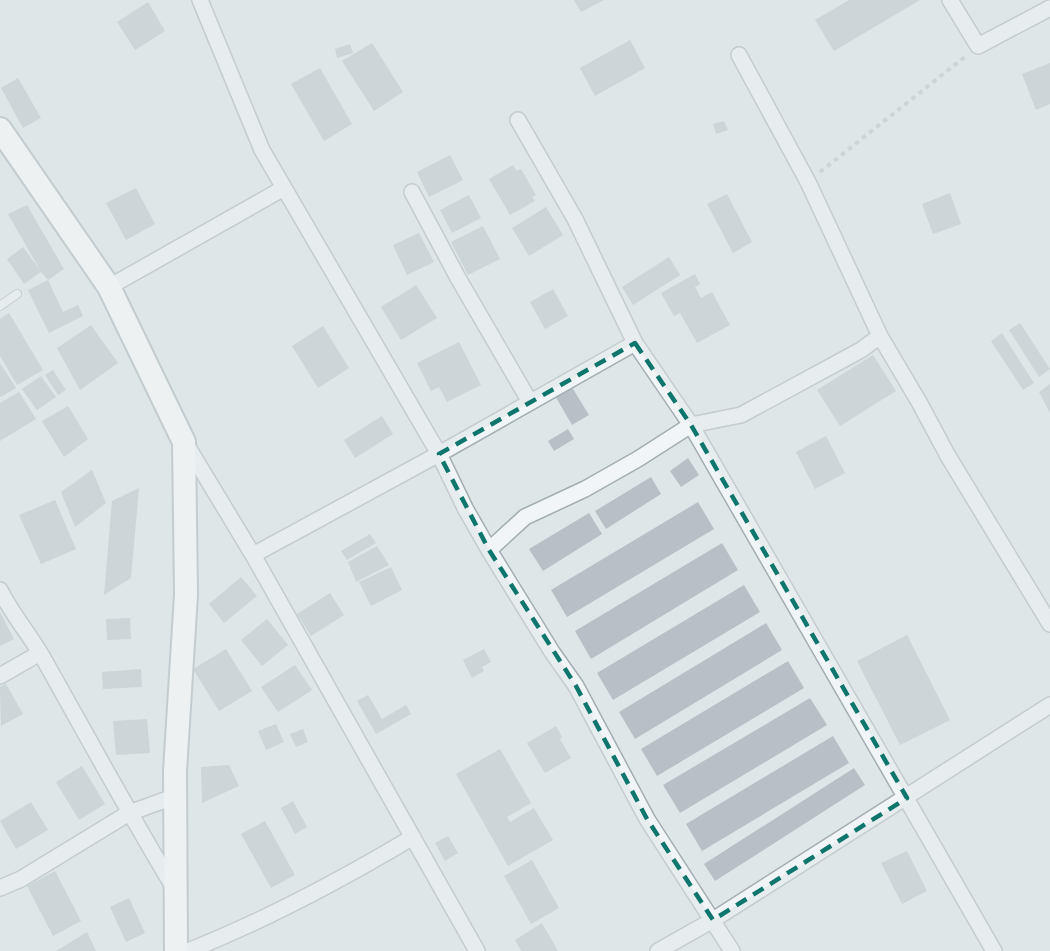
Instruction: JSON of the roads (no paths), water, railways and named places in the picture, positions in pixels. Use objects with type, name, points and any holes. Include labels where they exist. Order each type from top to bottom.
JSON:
[{"type":"street","points":[[200,0],[262,150],[439,454],[465,508],[489,550],[552,652],[576,686],[647,819],[732,951]]},
{"type":"street","points":[[950,0],[978,46],[1050,8]]},
{"type":"street","points":[[739,55],[808,182],[880,336],[920,402],[948,456],[1050,624]]},
{"type":"street","points":[[518,120],[575,219],[635,343],[691,425],[994,951]]},
{"type":"street","points":[[0,129],[109,287],[184,442],[253,555],[477,951]]},
{"type":"street","points":[[109,287],[284,188]]},
{"type":"street","points":[[412,192],[458,278],[530,402]]},
{"type":"street","points":[[489,550],[525,517],[585,489],[691,425],[741,415],[861,350],[880,336]]},
{"type":"street","points":[[253,555],[439,454],[635,343]]},
{"type":"street","points":[[176,951],[175,771],[186,595],[184,442]]},
{"type":"street","points":[[0,590],[8,608],[40,653],[176,892]]},
{"type":"street","points":[[0,676],[40,653]]},
{"type":"street","points":[[658,951],[713,920],[1050,705]]},
{"type":"street","points":[[0,888],[21,879],[129,813],[176,796]]},
{"type":"street","points":[[188,951],[234,933],[278,911],[368,864],[413,837]]},
{"type":"lane","points":[[0,306],[17,294]]}]
